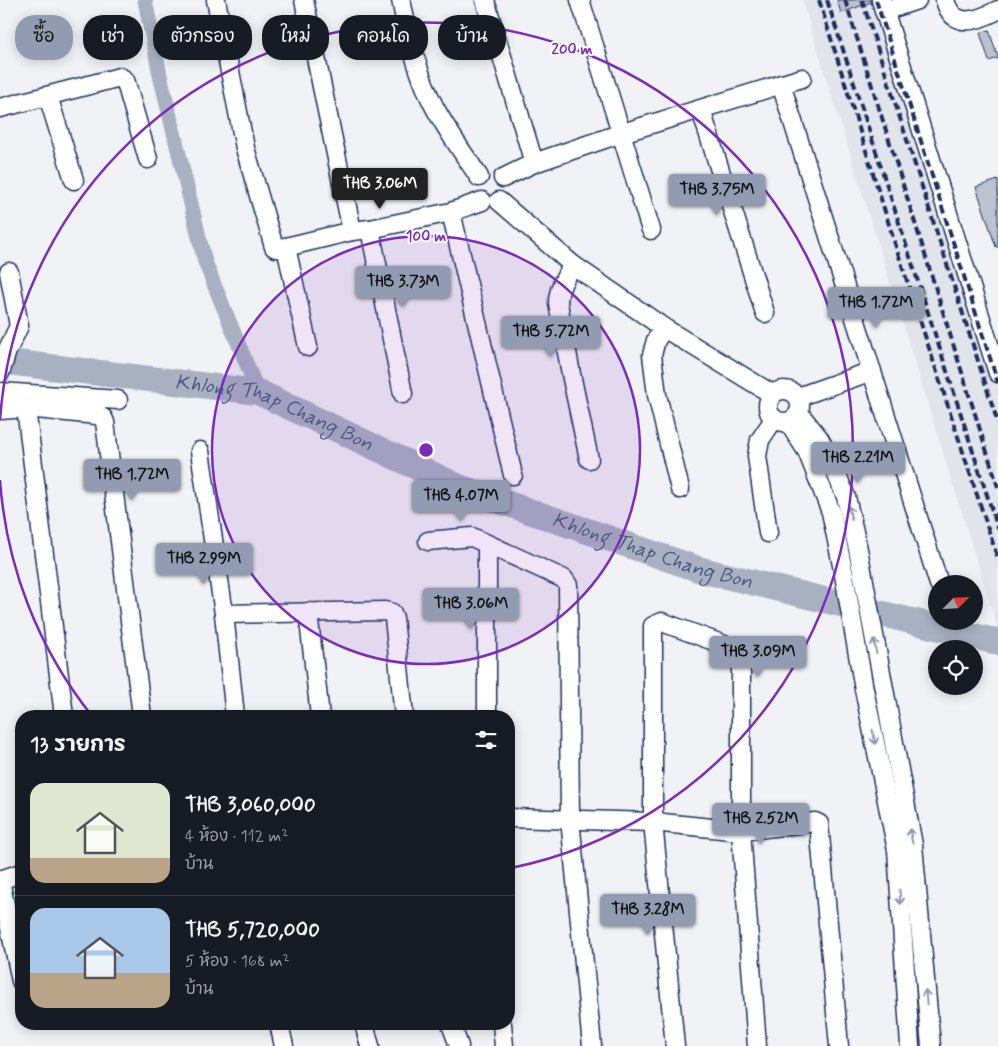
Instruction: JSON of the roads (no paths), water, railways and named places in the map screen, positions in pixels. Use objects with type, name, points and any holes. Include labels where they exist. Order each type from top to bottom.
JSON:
[{"type":"street","points":[[216,0],[245,148],[274,247],[451,212],[490,201],[505,195],[506,186],[503,178],[496,173],[486,173],[479,177],[475,185],[476,194],[490,201],[573,265],[664,328],[772,394]]},
{"type":"street","points":[[304,0],[352,231]]},
{"type":"street","points":[[401,0],[408,36],[420,73],[434,106],[479,177]]},
{"type":"street","points":[[484,0],[534,163]]},
{"type":"street","points":[[580,0],[651,230]]},
{"type":"street","points":[[916,0],[882,6],[998,373]]},
{"type":"street","points":[[945,0],[950,14],[956,19],[961,20],[973,20],[998,10]]},
{"type":"street","points":[[0,108],[117,76],[123,78],[148,159]]},
{"type":"street","points":[[503,178],[534,163],[622,133],[802,78]]},
{"type":"street","points":[[781,84],[936,575]]},
{"type":"street","points":[[48,96],[74,180]]},
{"type":"street","points":[[700,110],[765,313]]},
{"type":"street","points":[[451,212],[513,475]]},
{"type":"street","points":[[370,229],[403,394]]},
{"type":"street","points":[[286,246],[308,347]]},
{"type":"street","points":[[573,265],[564,278],[558,295],[558,303],[589,459]]},
{"type":"street","points":[[0,373],[7,351],[19,326],[9,272]]},
{"type":"street","points":[[664,328],[656,340],[652,355],[657,394],[680,489]]},
{"type":"street","points":[[768,533],[757,456],[760,440],[790,413],[872,371]]},
{"type":"street","points":[[910,1046],[897,850],[898,812],[884,694],[864,578],[846,497],[834,465],[819,438],[790,413],[768,411],[768,402],[772,394],[781,389],[791,391],[790,413],[831,512],[864,689],[898,812],[912,846],[931,1046]]},
{"type":"street","points":[[0,392],[118,400]]},
{"type":"street","points":[[26,408],[63,710]]},
{"type":"street","points":[[0,410],[26,408],[97,415],[106,422],[141,710]]},
{"type":"street","points":[[200,451],[224,614],[234,710]]},
{"type":"street","points":[[428,542],[472,537],[564,579],[568,585],[570,819],[592,1046]]},
{"type":"street","points":[[487,544],[487,710]]},
{"type":"street","points":[[840,553],[858,549]]},
{"type":"street","points":[[224,614],[385,611],[392,613],[403,710]]},
{"type":"street","points":[[308,612],[319,710]]},
{"type":"street","points":[[675,1046],[653,822],[653,626],[662,622],[738,650],[740,654],[741,831],[757,1046]]},
{"type":"street","points":[[515,818],[653,822],[741,831],[815,822],[819,824],[839,1046]]},
{"type":"street","points":[[15,875],[0,880],[15,952]]},
{"type":"street","points":[[280,1030],[284,1046]]},
{"type":"street","points":[[366,1030],[370,1046]]},
{"type":"street","points":[[454,1030],[460,1046]]},
{"type":"street","points":[[503,1030],[504,1046]]},
{"type":"waterway","points":[[145,0],[160,75],[205,262],[258,392]]},
{"type":"waterway","name":"Khlong Thap Chang Bon","points":[[0,361],[258,392],[459,487],[701,570],[998,642]]},
{"type":"railway","points":[[819,0],[896,247],[998,559]]},
{"type":"railway","points":[[827,0],[998,529]]},
{"type":"railway","points":[[845,0],[998,487]]},
{"type":"railway","points":[[862,0],[998,423]]},
{"type":"railway","points":[[876,0],[998,383]]}]
